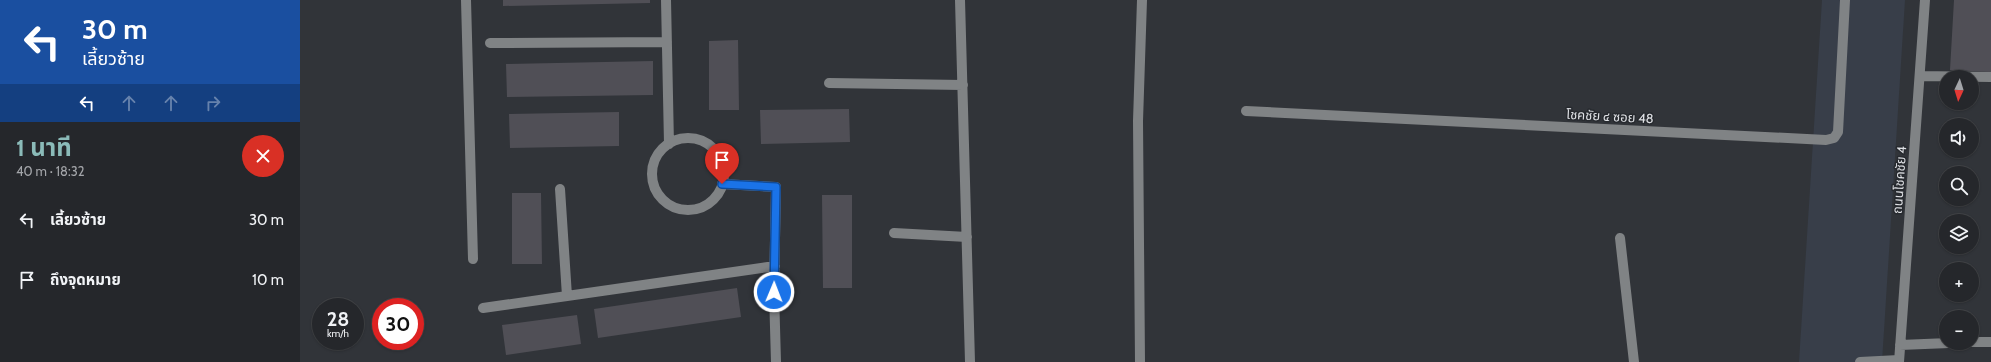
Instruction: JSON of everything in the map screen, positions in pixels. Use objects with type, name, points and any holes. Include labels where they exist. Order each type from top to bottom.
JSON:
[{"type":"street","points":[[466,0],[473,259]]},
{"type":"street","points":[[666,0],[669,144]]},
{"type":"street","points":[[960,0],[970,362]]},
{"type":"street","points":[[1140,362],[1138,121],[1142,0]]},
{"type":"street","name":"โชคชัย ๔ ซอย 48","points":[[1246,111],[1826,140],[1834,138],[1838,132],[1845,0]]},
{"type":"street","name":"ถนนโชคชัย 4","points":[[1899,361],[1925,0]]},
{"type":"street","points":[[490,43],[667,42]]},
{"type":"street","points":[[1920,76],[1991,77]]},
{"type":"street","points":[[829,83],[963,85]]},
{"type":"street","points":[[690,138],[709,146],[722,163],[724,173],[722,184],[718,194],[710,203],[700,208],[688,210],[676,208],[666,203],[655,189],[652,172],[654,161],[660,151],[669,144],[690,138]]},
{"type":"street","points":[[722,184],[776,187],[776,362]]},
{"type":"street","points":[[560,189],[567,296]]},
{"type":"street","points":[[894,233],[967,237]]},
{"type":"street","points":[[1620,238],[1634,362]]},
{"type":"street","points":[[483,308],[775,266]]},
{"type":"street","points":[[1979,342],[1991,342]]},
{"type":"street","points":[[1900,345],[1939,343]]},
{"type":"street","points":[[1860,362],[1899,361]]},
{"type":"shaded area","points":[[1822,0],[1905,0],[1882,362],[1799,362]]},
{"type":"building","points":[[503,0],[650,0],[650,3],[503,6]]},
{"type":"building","points":[[1954,0],[1991,0],[1991,72],[1979,71],[1979,70],[1950,70]]},
{"type":"building","points":[[738,40],[739,110],[709,110],[709,41]]},
{"type":"building","points":[[653,61],[653,95],[507,97],[506,64]]},
{"type":"building","points":[[849,109],[850,142],[761,144],[760,110]]},
{"type":"building","points":[[619,112],[619,146],[510,148],[509,114]]},
{"type":"building","points":[[512,193],[541,193],[542,264],[512,264]]},
{"type":"building","points":[[822,195],[852,195],[852,288],[823,288]]},
{"type":"building","points":[[737,288],[741,317],[598,338],[594,309]]},
{"type":"building","points":[[577,315],[581,344],[506,355],[502,325]]},
{"type":"route","points":[[722,184],[776,187],[774,292]]}]
